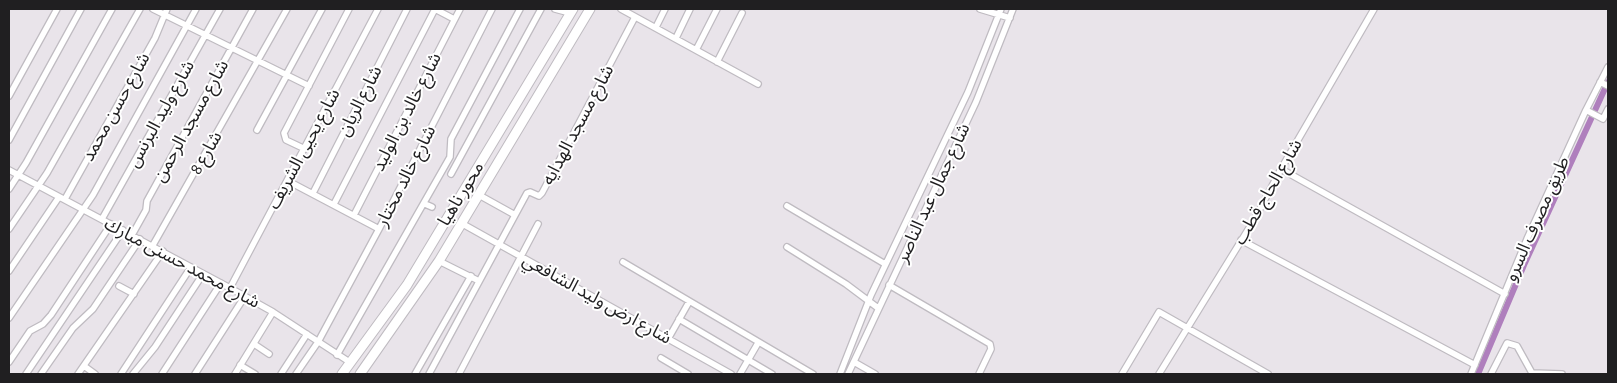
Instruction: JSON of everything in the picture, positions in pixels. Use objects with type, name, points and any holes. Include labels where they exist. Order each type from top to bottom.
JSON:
[{"type":"main road","name":"محور ناهيا","points":[[363,373],[439,261],[590,9]]},
{"type":"main road","name":"محور ناهيا","points":[[342,374],[407,285],[572,11]]},
{"type":"main road","points":[[350,363],[363,373]]},
{"type":"street","points":[[9,96],[56,9]]},
{"type":"street","points":[[9,140],[81,9]]},
{"type":"street","points":[[9,188],[112,9]]},
{"type":"street","points":[[9,229],[38,186],[140,9]]},
{"type":"street","points":[[153,9],[166,12],[309,86]]},
{"type":"street","points":[[9,318],[93,195],[196,9]]},
{"type":"street","name":"شارع وليد البرنس","points":[[102,219],[220,9]]},
{"type":"street","name":"شارع مسجد الرحمن","points":[[132,235],[146,210],[147,201],[253,9]]},
{"type":"street","name":"شارع 8","points":[[153,245],[287,9]]},
{"type":"street","points":[[257,130],[322,9]]},
{"type":"street","points":[[305,149],[286,140],[284,135],[350,9]]},
{"type":"street","name":"شارع يحيى الشريف","points":[[230,288],[378,9]]},
{"type":"street","name":"شارع الريان","points":[[312,193],[407,9]]},
{"type":"street","points":[[334,204],[435,9],[454,19]]},
{"type":"street","name":"شارع خالد بن الوليد","points":[[354,215],[460,9]]},
{"type":"street","name":"شارع خالد مختار","points":[[296,374],[318,342],[380,229],[492,9]]},
{"type":"street","points":[[337,355],[425,204],[450,157],[452,137],[520,9]]},
{"type":"street","points":[[451,174],[541,9]]},
{"type":"street","points":[[555,9],[572,11]]},
{"type":"street","points":[[621,9],[758,84]]},
{"type":"street","points":[[656,27],[665,9]]},
{"type":"street","points":[[676,38],[690,9]]},
{"type":"street","points":[[696,50],[717,9]]},
{"type":"street","points":[[980,9],[1000,12],[1010,18]]},
{"type":"street","name":"شارع جمال عبد الناصر","points":[[848,374],[976,102],[1013,9]]},
{"type":"street","name":"شارع الحاج قطب","points":[[1159,374],[1241,240],[1374,9]]},
{"type":"street","name":"شارع حسن محمد","points":[[9,271],[62,198],[158,31],[166,12]]},
{"type":"street","name":"شارع جمال عبد الناصر","points":[[840,374],[885,264],[968,92],[1000,12]]},
{"type":"street","points":[[717,62],[742,13]]},
{"type":"street","name":"شارع مسجد الهدايه","points":[[429,374],[527,192],[539,196],[542,193],[635,17]]},
{"type":"street","name":"طريق مصرف السرو","points":[[1471,374],[1586,110],[1605,84],[1608,67]]},
{"type":"street","points":[[1586,110],[1603,119],[1608,109]]},
{"type":"street","name":"شارع محمد حسنى مبارك","points":[[9,170],[153,245],[245,296],[273,312],[350,363]]},
{"type":"street","points":[[1280,170],[1505,294]]},
{"type":"street","points":[[288,181],[380,229]]},
{"type":"street","points":[[479,195],[515,215]]},
{"type":"street","points":[[425,204],[432,207]]},
{"type":"street","points":[[787,206],[885,264]]},
{"type":"street","name":"شارع ارض وليد الشافعي","points":[[462,223],[732,374]]},
{"type":"street","points":[[9,362],[30,331],[42,324],[51,315],[112,224]]},
{"type":"street","points":[[459,374],[538,224]]},
{"type":"street","points":[[26,374],[123,230]]},
{"type":"street","points":[[41,374],[73,328],[89,314],[140,239]]},
{"type":"street","points":[[1241,240],[1475,366]]},
{"type":"street","points":[[787,247],[846,284],[878,308]]},
{"type":"street","points":[[78,374],[164,251]]},
{"type":"street","points":[[439,261],[480,281]]},
{"type":"street","points":[[623,262],[813,374]]},
{"type":"street","points":[[120,374],[191,267]]},
{"type":"street","points":[[133,374],[155,346],[203,274]]},
{"type":"street","points":[[415,374],[471,276]]},
{"type":"street","points":[[162,374],[221,283]]},
{"type":"street","points":[[889,285],[990,344],[991,349],[979,374]]},
{"type":"street","points":[[120,286],[134,294]]},
{"type":"street","points":[[195,374],[245,296]]},
{"type":"street","points":[[668,339],[689,302]]},
{"type":"street","points":[[235,374],[273,312]]},
{"type":"street","points":[[1122,374],[1157,313],[1163,313],[1268,374]]},
{"type":"street","points":[[679,319],[772,374]]},
{"type":"street","points":[[281,374],[307,334]]},
{"type":"street","points":[[740,374],[758,343]]},
{"type":"street","points":[[1491,374],[1506,343],[1517,346],[1532,373],[1562,374]]},
{"type":"street","points":[[254,344],[269,354]]},
{"type":"street","points":[[661,358],[688,374]]},
{"type":"street","points":[[854,362],[875,374]]},
{"type":"street","points":[[84,366],[95,374]]},
{"type":"street","points":[[240,366],[255,374]]},
{"type":"waterway","points":[[1478,374],[1524,265],[1608,82]]}]
